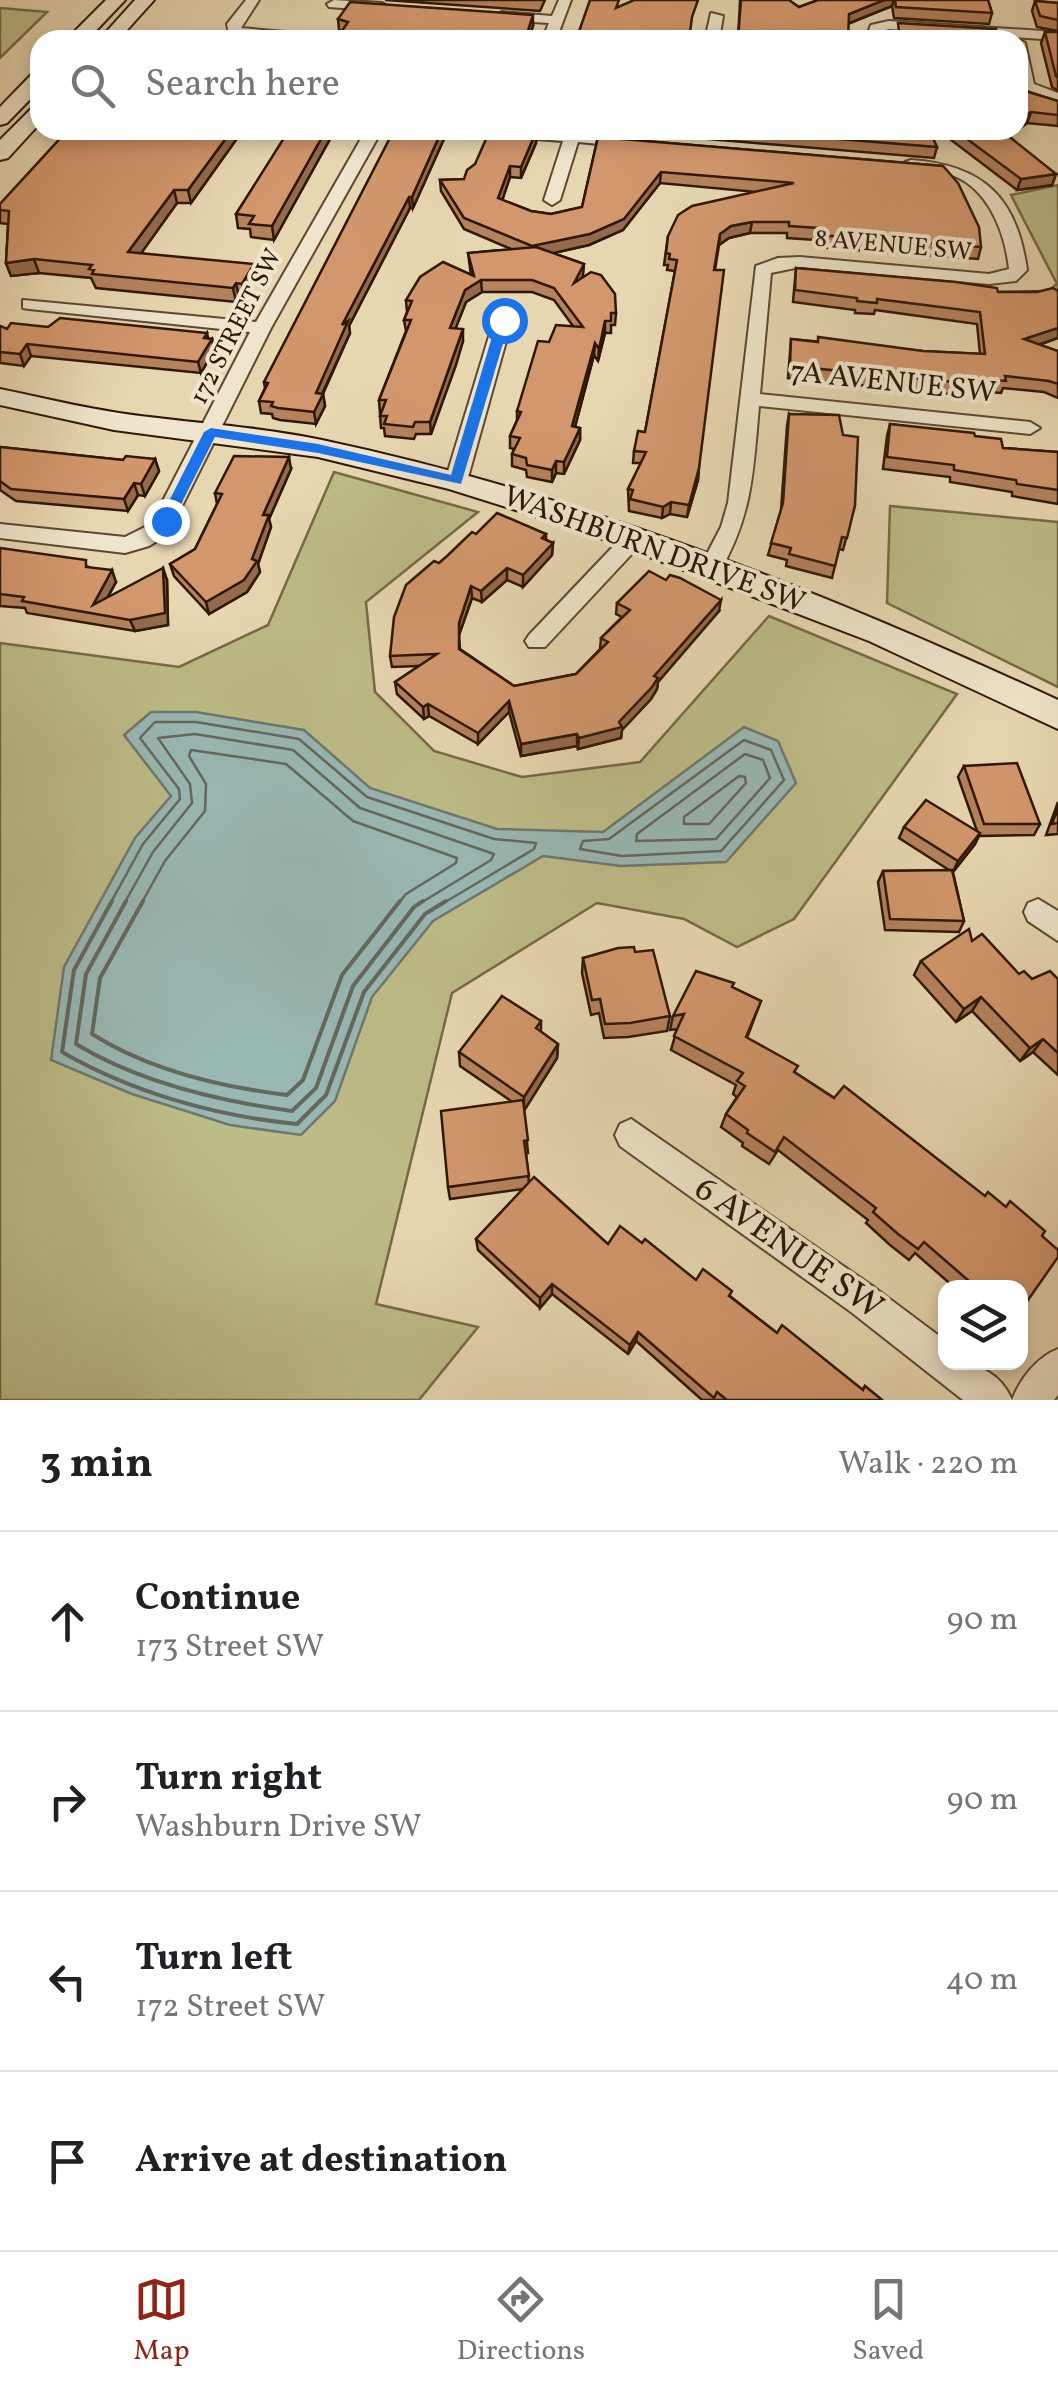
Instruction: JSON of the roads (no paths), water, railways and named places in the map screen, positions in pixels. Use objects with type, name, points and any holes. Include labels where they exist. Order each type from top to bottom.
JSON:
[{"type":"street","points":[[86,30],[116,0]]},
{"type":"street","points":[[117,30],[145,0]]},
{"type":"street","points":[[234,30],[234,24],[253,0]]},
{"type":"street","points":[[554,30],[565,0]]},
{"type":"street","points":[[243,30],[327,21],[390,8]]},
{"type":"street","points":[[482,14],[557,20]]},
{"type":"street","points":[[714,30],[716,16]]},
{"type":"street","points":[[874,30],[882,26],[924,30]]},
{"type":"street","points":[[1028,38],[1058,36]]},
{"type":"street","points":[[1028,85],[1039,94],[1058,98]]},
{"type":"street","points":[[0,119],[30,88]]},
{"type":"street","points":[[0,154],[30,122]]},
{"type":"street","name":"172 STREET SW","points":[[0,531],[112,545],[141,541],[166,521],[262,328],[368,140]]},
{"type":"street","points":[[552,200],[571,140]]},
{"type":"street","points":[[605,140],[650,144]]},
{"type":"street","name":"8 AVENUE SW","points":[[750,398],[760,275],[772,264],[800,262],[988,279],[1010,277],[1019,264],[1006,220],[988,197],[949,169],[884,163]]},
{"type":"street","points":[[29,304],[262,328]]},
{"type":"street","points":[[456,480],[504,320]]},
{"type":"street","name":"WASHBURN DRIVE SW","points":[[0,397],[114,420],[318,448],[456,480],[633,540],[924,650],[1058,714]]},
{"type":"street","points":[[710,568],[736,517],[750,398]]},
{"type":"street","name":"7A AVENUE SW","points":[[750,398],[1030,428]]},
{"type":"street","name":"WASHBURN DRIVE SW","points":[[0,420],[114,420]]},
{"type":"street","points":[[537,641],[633,540]]},
{"type":"street","name":"6 AVENUE SW","points":[[631,1135],[863,1300],[994,1400]]},
{"type":"street","points":[[1030,1400],[1058,1367]]},
{"type":"water","points":[[151,712],[196,712],[304,730],[370,788],[497,829],[603,832],[744,727],[778,741],[796,783],[726,862],[621,866],[543,856],[433,921],[372,997],[335,1101],[301,1135],[230,1125],[132,1094],[51,1060],[64,967],[135,838],[171,796],[124,735]]}]
